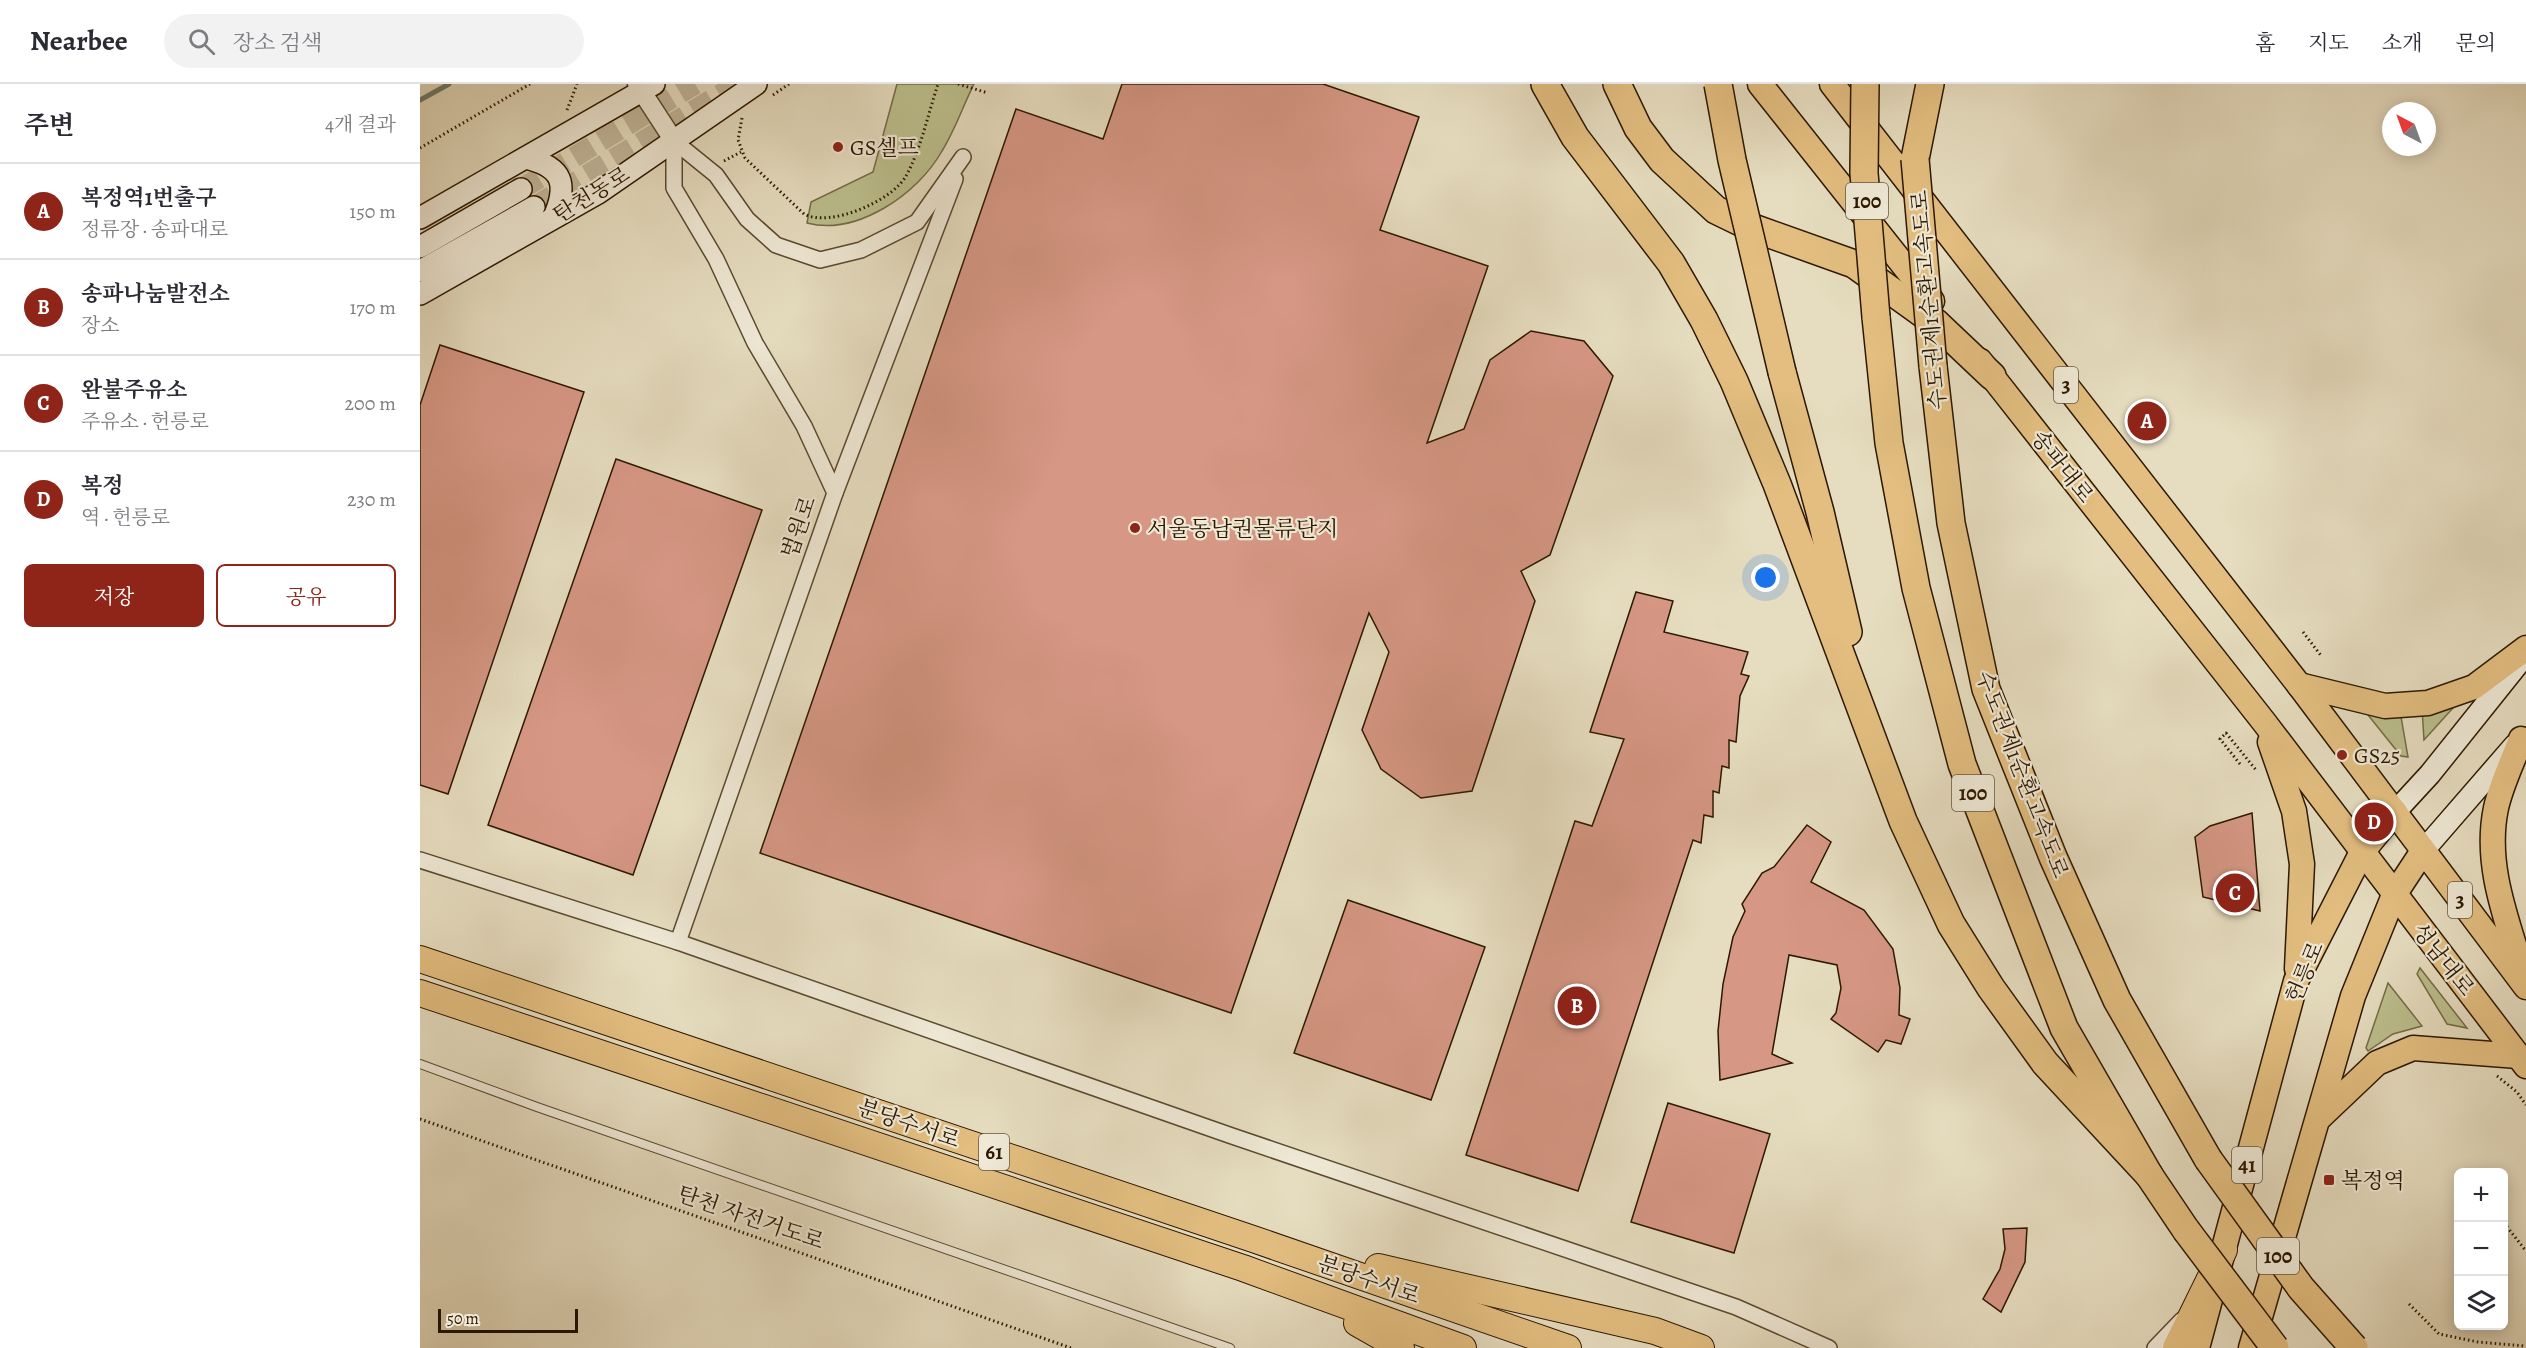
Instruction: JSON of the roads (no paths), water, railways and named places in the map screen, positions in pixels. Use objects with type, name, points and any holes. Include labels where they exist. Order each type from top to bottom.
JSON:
[{"type":"highway","points":[[1545,84],[1570,128],[1662,251],[1704,320],[1734,381],[1766,456],[1918,856],[1970,956],[2045,1063],[2150,1175]]},
{"type":"highway","points":[[1617,84],[1638,128],[1662,160],[1716,210],[1753,228],[1854,264],[1936,323],[1992,376]]},
{"type":"highway","points":[[1718,84],[1732,160],[1782,372],[1820,512],[1873,740]]},
{"type":"highway","name":"수도권제1순환고속도로","points":[[1865,84],[1864,173],[1889,443],[1916,588],[1962,764],[2064,1028],[2150,1175],[2186,1230],[2275,1348]]},
{"type":"highway","name":"수도권제1순환고속도로","points":[[1919,84],[1915,159],[1933,366],[1951,523],[1986,689],[2053,857],[2117,1000],[2208,1159],[2301,1288],[2354,1348]]},
{"type":"highway","points":[[1915,159],[1930,84]]},
{"type":"highway","name":"분당수서로","points":[[420,959],[1253,1239],[1568,1348]]},
{"type":"highway","name":"분당수서로","points":[[420,993],[1243,1268],[1463,1348]]},
{"type":"highway","points":[[1253,1239],[1655,1331],[1701,1348]]},
{"type":"highway","points":[[2176,1348],[2224,1250]]},
{"type":"highway","points":[[1243,1268],[1379,1334],[1401,1348]]},
{"type":"main road","name":"탄천동로","points":[[420,294],[598,193],[756,84]]},
{"type":"main road","name":"송파대로","points":[[1760,84],[2264,722],[2362,852]]},
{"type":"main road","name":"3","points":[[1832,84],[2299,685],[2526,986]]},
{"type":"main road","points":[[420,218],[526,158],[644,86]]},
{"type":"main road","points":[[526,158],[545,162],[561,182],[562,199],[554,217]]},
{"type":"main road","name":"탄천동로","points":[[420,247],[521,189]]},
{"type":"main road","name":"탄천동로","points":[[420,271],[534,207]]},
{"type":"main road","points":[[2299,685],[2385,706],[2428,702],[2474,687],[2526,648]]},
{"type":"main road","name":"헌릉로","points":[[2197,1348],[2296,981],[2362,852],[2430,774],[2526,654]]},
{"type":"main road","points":[[2264,722],[2294,811],[2302,864],[2296,981]]},
{"type":"main road","points":[[2251,1348],[2353,996],[2394,895],[2423,851],[2523,736]]},
{"type":"main road","points":[[2523,736],[2496,808],[2491,853],[2497,887],[2526,986]]},
{"type":"main road","name":"성남대로","points":[[2362,852],[2522,1061]]},
{"type":"main road","points":[[2316,1120],[2377,1063],[2413,1048],[2522,1061]]},
{"type":"street","points":[[644,86],[674,141],[716,175],[747,219],[776,245],[820,260],[861,250],[917,222],[963,157],[835,493]]},
{"type":"street","name":"법원로","points":[[674,141],[674,188],[716,259],[755,343],[804,426],[835,493],[678,942]]},
{"type":"street","points":[[420,860],[678,942],[1232,1136],[1736,1307],[1829,1348]]},
{"type":"street","points":[[2155,1348],[2199,1302]]},
{"type":"lane","points":[[420,1064],[537,1107],[1230,1348]]},
{"type":"waterway","points":[[420,100],[449,84]]},
{"type":"tunnel","points":[[521,189],[695,84]]},
{"type":"tunnel","points":[[534,207],[738,84]]},
{"type":"place","name":"GS셀프","points":[[838,147]]},
{"type":"place","name":"복정역1번출구","points":[[2147,421]]},
{"type":"place","name":"서울동남권물류단지","points":[[1135,528]]},
{"type":"place","name":"GS25","points":[[2342,755]]},
{"type":"place","name":"복정","points":[[2374,822]]},
{"type":"place","name":"완불주유소","points":[[2235,893]]},
{"type":"place","name":"송파나눔발전소","points":[[1577,1006]]},
{"type":"place","name":"복정역","points":[[2329,1180]]}]
